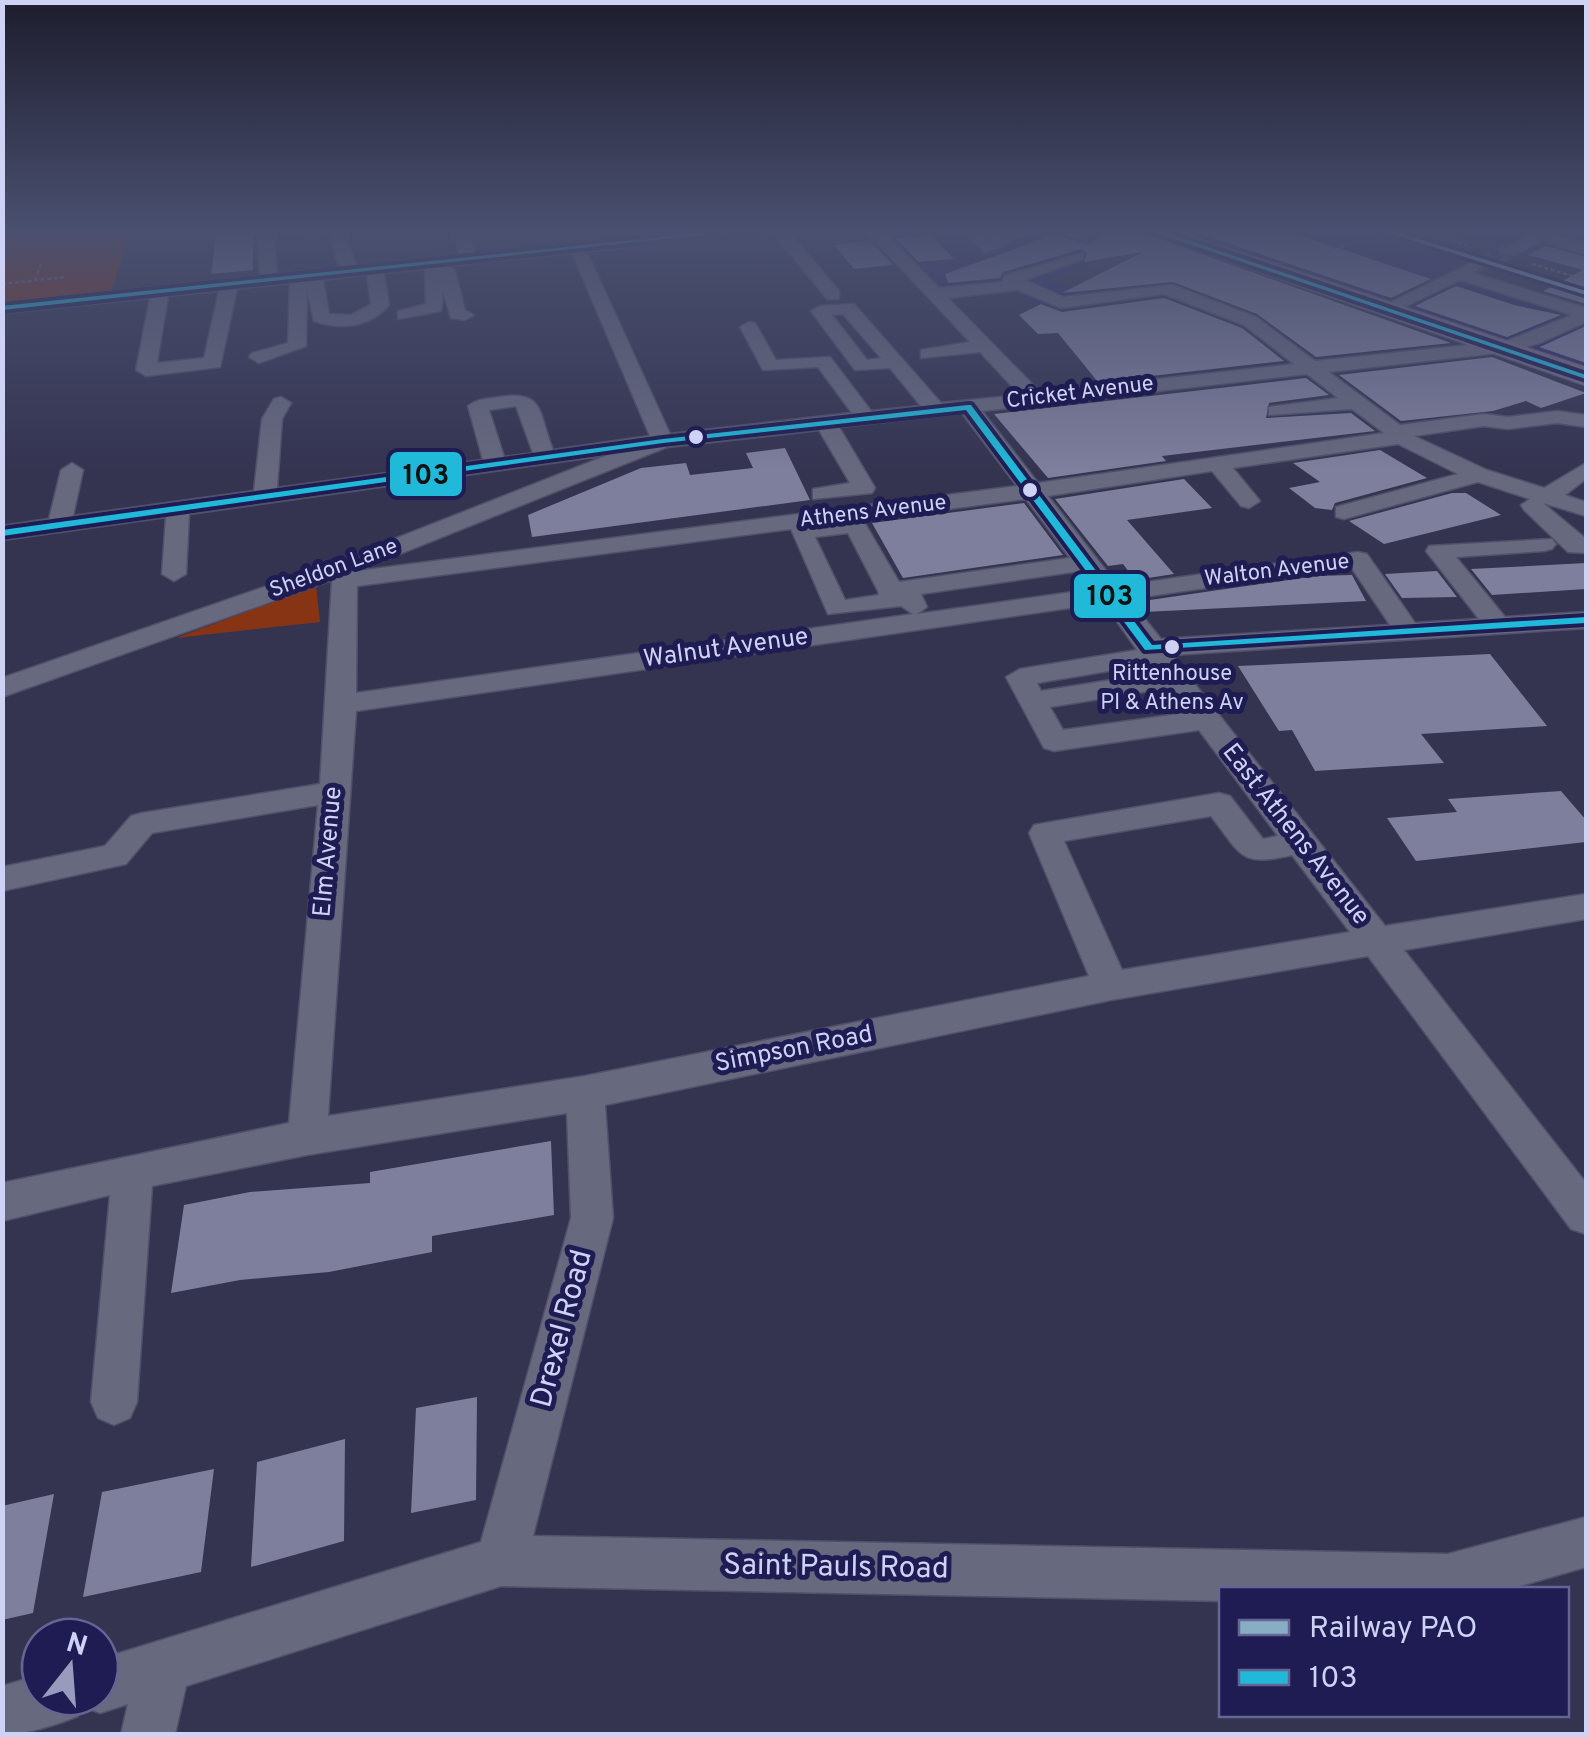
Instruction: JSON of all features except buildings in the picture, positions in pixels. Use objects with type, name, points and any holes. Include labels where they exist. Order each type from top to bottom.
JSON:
[{"type":"highway","points":[[1384,310],[1586,377]]},
{"type":"street","points":[[131,336],[144,310]]},
{"type":"street","points":[[151,310],[146,370],[213,363],[224,310]]},
{"type":"street","points":[[259,357],[297,346],[302,310]]},
{"type":"street","points":[[318,310],[320,317],[350,321],[374,310]]},
{"type":"street","points":[[404,315],[421,310]]},
{"type":"street","points":[[457,310],[465,316]]},
{"type":"street","points":[[599,310],[663,441]]},
{"type":"street","points":[[949,310],[1034,398]]},
{"type":"street","points":[[1219,310],[1262,326],[1418,449],[1511,485],[1577,547],[1586,546]]},
{"type":"street","points":[[1505,350],[1525,345],[1586,314]]},
{"type":"street","points":[[748,327],[770,366],[823,360],[866,418]]},
{"type":"street","points":[[928,354],[984,346]]},
{"type":"street","name":"Cricket Avenue","points":[[2,533],[663,441],[1477,348],[1505,350]]},
{"type":"street","points":[[894,362],[936,410]]},
{"type":"street","points":[[495,464],[478,406],[523,399],[545,457]]},
{"type":"street","points":[[1276,411],[1356,402]]},
{"type":"street","points":[[265,496],[272,419],[281,403]]},
{"type":"street","name":"Athens Avenue","points":[[345,574],[1033,492],[1484,420],[1498,424],[1560,413],[1586,403]]},
{"type":"street","name":"East Athens Avenue","points":[[968,407],[1586,1215]]},
{"type":"street","points":[[1560,413],[1586,421]]},
{"type":"street","points":[[1334,422],[1375,417]]},
{"type":"street","points":[[820,494],[864,488],[826,423]]},
{"type":"street","name":"Sheldon Lane","points":[[2,688],[345,574],[663,441]]},
{"type":"street","points":[[1217,464],[1249,501]]},
{"type":"street","points":[[59,525],[72,470]]},
{"type":"street","points":[[1344,512],[1478,474]]},
{"type":"street","points":[[1551,520],[1580,474]]},
{"type":"street","points":[[174,574],[178,508]]},
{"type":"street","points":[[1497,625],[1438,551],[1586,509]]},
{"type":"street","name":"Walton Avenue","points":[[1111,593],[1358,558],[1408,630]]},
{"type":"street","points":[[920,621],[898,590],[1087,563]]},
{"type":"street","name":"Elm Avenue","points":[[307,1137],[342,704],[345,574]]},
{"type":"street","name":"Walnut Avenue","points":[[342,704],[1111,593]]},
{"type":"street","points":[[1205,720],[1054,741],[1020,677],[1408,630],[1586,620]]},
{"type":"street","points":[[2,879],[115,856],[142,824],[334,792]]},
{"type":"street","points":[[1111,986],[1046,833],[1219,804],[1256,852],[1300,842]]},
{"type":"street","name":"Simpson Road","points":[[2,1202],[133,1171],[307,1137],[585,1093],[1111,986],[1586,906]]},
{"type":"street","name":"Drexel Road","points":[[502,1562],[592,1218],[585,1093]]},
{"type":"street","points":[[114,1402],[133,1171]]},
{"type":"street","name":"Saint Pauls Road","points":[[120,1680],[502,1562],[1448,1580],[1586,1542]]},
{"type":"street","points":[[148,1734],[164,1668]]},
{"type":"shaded area","points":[[1405,310],[1556,312],[1544,319],[1586,333],[1586,370]]},
{"type":"shaded area","points":[[316,586],[320,622],[176,638]]},
{"type":"transit line","name":"103","points":[[1388,310],[1586,377]]},
{"type":"transit line","name":"103","points":[[2,533],[663,441],[968,407],[1149,648],[1586,620]]},
{"type":"place","name":"Rittenhouse Pl & Athens Av","points":[[1172,647]]}]
